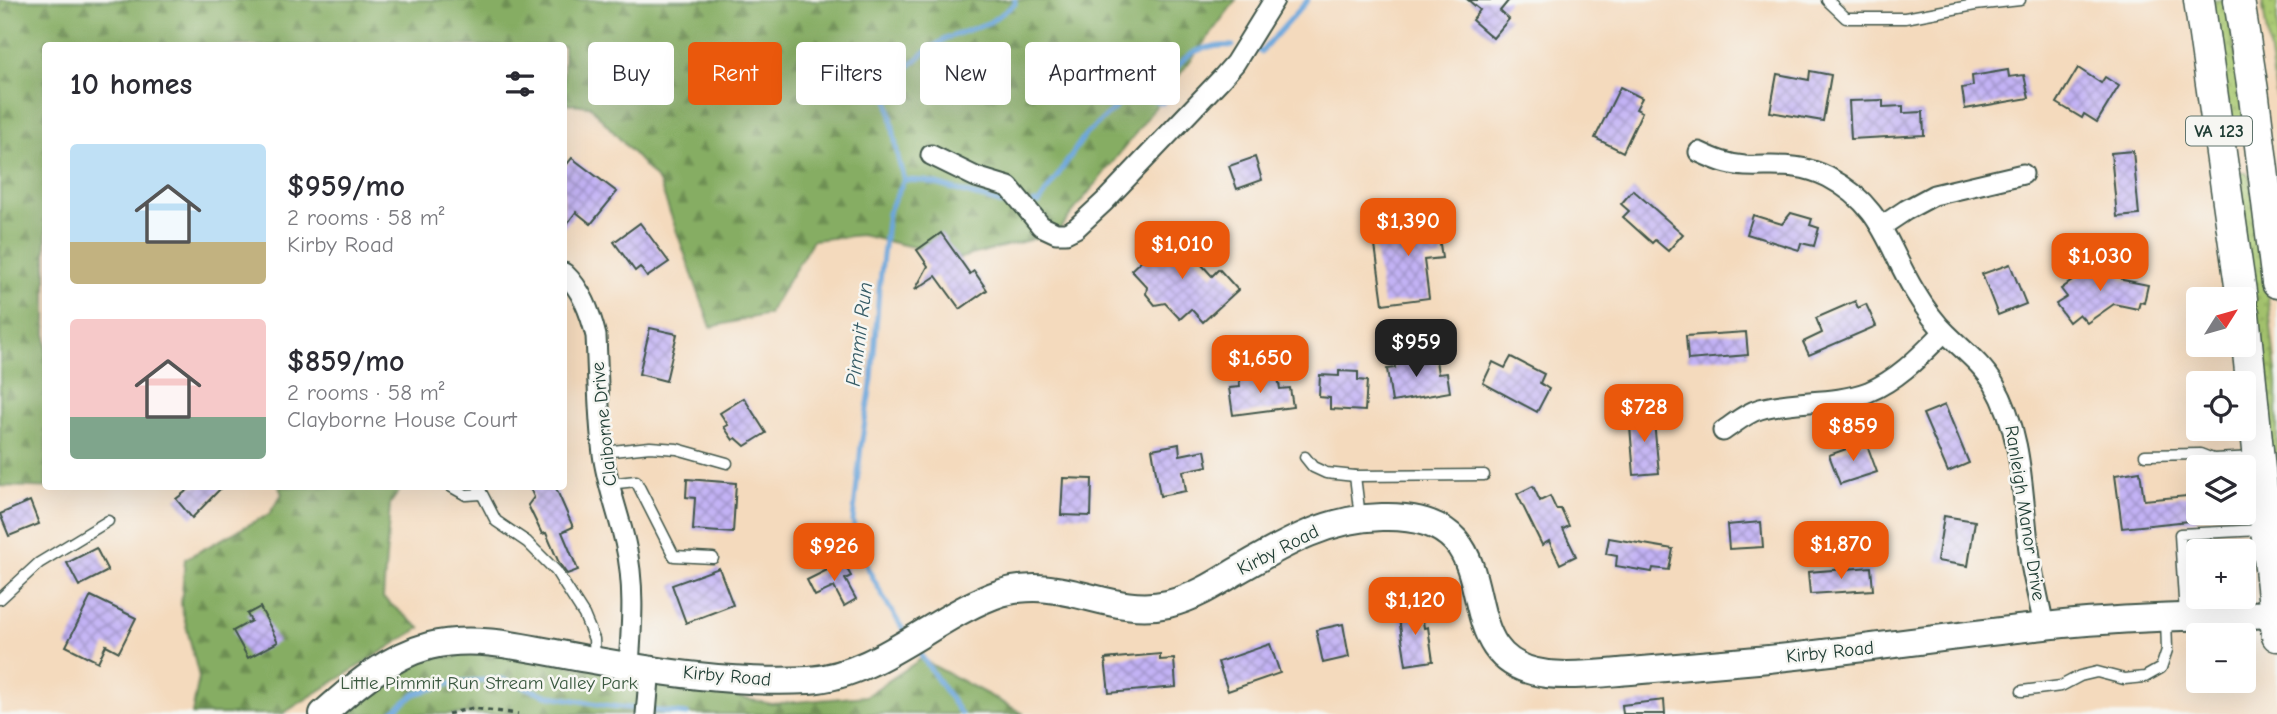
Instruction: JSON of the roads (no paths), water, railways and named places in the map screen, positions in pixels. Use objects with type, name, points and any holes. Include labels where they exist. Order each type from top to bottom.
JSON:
[{"type":"main road","name":"VA 123","points":[[2199,0],[2240,287]]},
{"type":"main road","name":"VA 123","points":[[2239,0],[2273,218],[2277,283]]},
{"type":"main road","points":[[2223,157],[2261,151]]},
{"type":"main road","points":[[2249,357],[2276,621]]},
{"type":"main road","name":"Kirby Road","points":[[323,714],[366,678],[389,663],[415,650],[442,643],[486,642],[642,672],[813,680],[845,674],[983,601],[1023,588],[1058,588],[1128,606],[1152,606],[1177,601],[1210,587],[1304,534],[1324,526],[1360,518],[1413,519],[1430,523],[1451,536],[1466,553],[1472,566],[1483,618],[1492,643],[1517,666],[1539,673],[1571,675],[1730,662],[1840,652],[2044,626],[2176,616],[2276,621]]},
{"type":"street","points":[[931,155],[966,173],[1009,187],[1041,226],[1056,233],[1066,233],[1076,228],[1222,78],[1274,0]]},
{"type":"street","name":"Ranleigh Manor Drive","points":[[1699,152],[1723,162],[1744,166],[1800,167],[1825,176],[1866,205],[1882,226],[1905,277],[1923,305],[1944,332],[1976,361],[1992,381],[2004,404],[2017,448],[2031,564],[2044,626]]},
{"type":"street","points":[[1882,226],[1906,209],[1934,195],[2023,174]]},
{"type":"street","name":"Claiborne Drive","points":[[567,277],[583,298],[594,326],[603,452],[608,484],[625,542],[631,575],[632,625],[642,672],[646,714]]},
{"type":"street","points":[[1723,431],[1758,410],[1778,405],[1843,399],[1867,392],[1890,381],[1911,365],[1944,332]]},
{"type":"lane","points":[[1828,0],[1846,18],[1905,18],[2020,0]]},
{"type":"lane","points":[[603,452],[650,447],[677,449],[727,463]]},
{"type":"lane","points":[[2145,455],[2200,454],[2213,459],[2259,457]]},
{"type":"lane","points":[[1305,457],[1313,467],[1326,473],[1355,476],[1484,475]]},
{"type":"lane","points":[[1355,476],[1360,518]]},
{"type":"lane","points":[[608,484],[636,481],[674,556],[713,558]]},
{"type":"lane","points":[[457,490],[466,495],[479,490],[496,521],[527,542],[556,571],[584,615],[594,639],[595,661]]},
{"type":"lane","points":[[0,599],[39,563],[108,521]]},
{"type":"lane","points":[[2022,691],[2061,687],[2080,676],[2097,672],[2124,678],[2145,677],[2161,668],[2176,616],[2180,534],[2267,530]]},
{"type":"waterway","name":"Pimmit Run","points":[[906,634],[859,552],[853,521],[872,379],[888,213],[904,180],[887,92],[901,74],[924,53],[945,39],[990,22],[1015,4],[1015,0]]},
{"type":"waterway","points":[[1256,50],[1261,52],[1308,0]]},
{"type":"waterway","points":[[1034,203],[1039,203],[1085,135],[1132,93],[1163,103],[1172,77],[1185,58],[1204,48],[1233,46]]},
{"type":"waterway","points":[[904,180],[926,181],[1013,207]]},
{"type":"waterway","name":"Pimmit Run","points":[[916,648],[961,714]]},
{"type":"waterway","points":[[390,714],[415,694],[456,682],[502,679],[546,695],[610,706],[687,714]]},
{"type":"park label","name":"Little Pimmit Run Stream Valley Park","points":[[489,683]]}]
